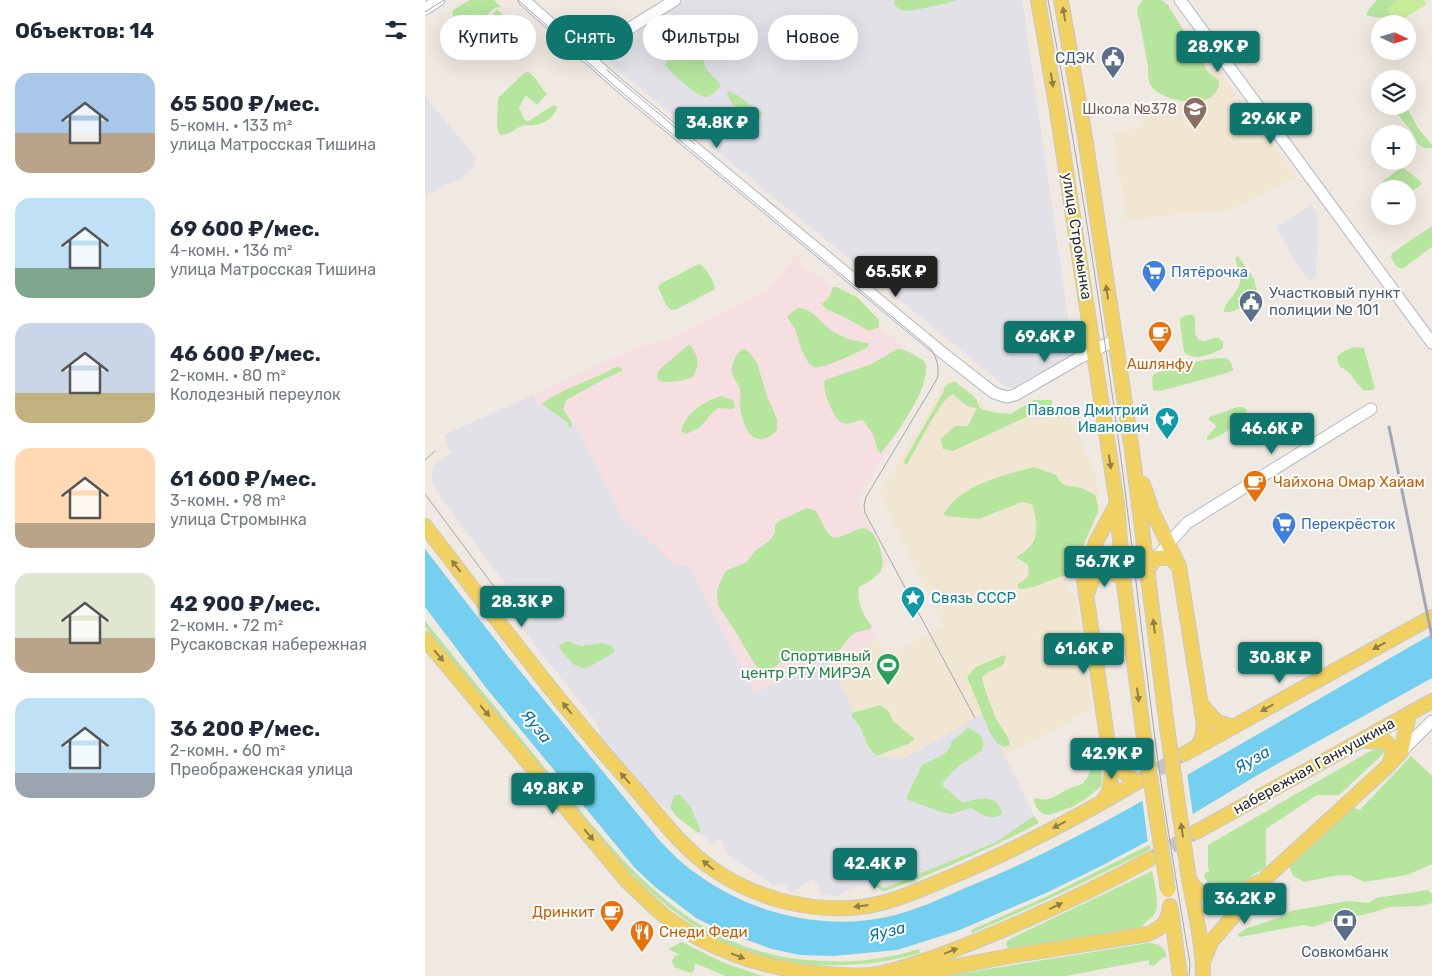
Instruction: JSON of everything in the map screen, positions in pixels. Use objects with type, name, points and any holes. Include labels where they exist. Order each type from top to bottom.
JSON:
[{"type":"main road","name":"улица Стромынка","points":[[1038,0],[1059,124],[1117,504],[1123,577],[1144,738],[1180,976]]},
{"type":"main road","name":"улица Стромынка","points":[[1061,0],[1084,131],[1132,450],[1167,727],[1189,879],[1198,925],[1203,970]]},
{"type":"main road","points":[[1132,450],[1152,512],[1179,566],[1204,725],[1202,739],[1190,751],[1432,617]]},
{"type":"main road","points":[[1102,803],[1109,792],[1112,778],[1084,580],[1096,542],[1117,504]]},
{"type":"main road","points":[[425,526],[591,739],[679,839],[725,877],[766,896],[807,906],[859,907],[884,903],[911,894],[983,864],[1102,803],[1138,781],[1131,779],[1121,770],[1109,750]]},
{"type":"main road","points":[[1148,578],[1149,568],[1156,558],[1170,558],[1179,566]]},
{"type":"main road","points":[[1087,597],[1093,577],[1097,574],[1106,572],[1123,577]]},
{"type":"main road","points":[[425,639],[627,881],[667,917],[713,945],[741,957],[769,966],[799,972],[839,976],[926,972],[1015,955],[1148,934],[1159,929],[1165,923],[1170,906]]},
{"type":"main road","name":"набережная Ганнушкина","points":[[1196,832],[1432,701]]},
{"type":"main road","points":[[1201,704],[1217,722],[1234,727]]},
{"type":"main road","points":[[1203,970],[1211,942],[1268,876],[1401,752],[1409,714]]},
{"type":"main road","points":[[1359,742],[1378,740],[1390,744],[1393,756],[1388,766]]},
{"type":"main road","points":[[871,975],[917,965],[1012,927],[1109,882],[1150,859]]},
{"type":"main road","points":[[1189,879],[1199,892],[1206,896],[1216,897],[1235,894],[1268,876]]},
{"type":"main road","points":[[1012,927],[1002,940],[1001,946],[1003,951],[1015,955]]},
{"type":"main road","points":[[1148,934],[1166,938],[1178,953]]},
{"type":"street","points":[[425,9],[439,0]]},
{"type":"street","points":[[523,0],[546,21]]},
{"type":"street","points":[[633,26],[675,0]]},
{"type":"street","points":[[1181,0],[1432,343]]},
{"type":"street","points":[[590,60],[900,318],[994,393],[1007,397],[1015,396],[1093,350],[1115,340]]},
{"type":"street","points":[[1156,558],[1187,523],[1371,409]]},
{"type":"street","points":[[1401,752],[1432,721]]},
{"type":"shaded area","points":[[686,0],[1022,0],[1073,350],[1072,355],[1019,387],[1005,386],[605,60],[633,60],[633,33],[643,27],[643,60],[758,60],[758,15],[662,15]]},
{"type":"shaded area","name":"Школа №378","points":[[1197,41],[1296,177],[1233,209],[1123,220],[1125,215],[1120,176],[1117,173],[1113,132],[1142,128],[1144,103],[1199,97],[1173,58]]},
{"type":"shaded area","points":[[425,96],[476,158],[474,167],[463,178],[425,195]]},
{"type":"shaded area","points":[[1311,205],[1318,216],[1316,277],[1308,282],[1275,227]]},
{"type":"shaded area","points":[[797,254],[803,265],[928,366],[920,395],[857,501],[889,564],[850,585],[876,639],[829,662],[819,660],[755,693],[689,565],[676,566],[622,515],[576,426],[552,406],[537,402],[533,395],[640,346],[660,343],[766,291]]},
{"type":"shaded area","points":[[952,379],[993,411],[1029,415],[1031,420],[1063,404],[1094,469],[1101,510],[1074,564],[1072,574],[1066,580],[1077,602],[1091,709],[1005,757],[984,713],[905,758],[877,757],[829,662],[876,639],[886,657],[944,626],[880,495],[947,380]]},
{"type":"shaded area","points":[[533,395],[537,402],[552,406],[576,426],[622,515],[689,565],[755,693],[819,660],[829,662],[878,757],[905,758],[984,713],[1034,816],[996,842],[885,888],[872,883],[864,887],[860,885],[837,896],[822,895],[814,879],[790,893],[786,886],[778,883],[772,887],[767,880],[729,857],[721,839],[712,843],[656,800],[604,742],[596,722],[523,630],[536,618],[533,613],[528,611],[517,600],[436,491],[432,481],[434,465],[451,453],[444,435]]},
{"type":"green space","points":[[470,0],[494,0],[501,7],[493,9],[488,15],[453,15],[453,10]]},
{"type":"green space","points":[[895,0],[957,0],[922,9],[904,11],[894,4]]},
{"type":"green space","points":[[1143,0],[1161,0],[1168,5],[1207,71],[1219,81],[1217,91],[1210,98],[1189,102],[1177,100],[1157,92],[1151,86],[1137,13],[1139,5]]},
{"type":"green space","points":[[1377,0],[1405,0],[1391,15],[1366,15]]},
{"type":"green space","points":[[1400,0],[1424,0],[1427,4],[1410,15],[1392,15],[1387,8]]},
{"type":"green space","points":[[497,9],[503,15],[492,15]]},
{"type":"green space","points":[[668,60],[704,60],[707,70],[721,86],[708,97],[701,95],[692,90],[665,65]]},
{"type":"green space","points":[[528,72],[547,94],[537,105],[526,95],[519,107],[523,117],[527,122],[554,105],[557,107],[556,111],[548,120],[541,124],[525,125],[509,133],[499,134],[497,124],[498,98],[524,73]]},
{"type":"green space","points":[[728,91],[762,112],[759,119],[752,120],[731,102],[727,94]]},
{"type":"green space","points":[[1398,115],[1411,115],[1418,128],[1432,145],[1432,148],[1424,148],[1418,144],[1416,140],[1416,125],[1406,125]]},
{"type":"green space","points":[[1398,170],[1406,170],[1422,184],[1416,188],[1416,180],[1384,180]]},
{"type":"green space","points":[[1432,226],[1432,247],[1402,269],[1396,266],[1391,257],[1392,253]]},
{"type":"green space","points":[[1238,256],[1254,279],[1257,292],[1251,300],[1242,306],[1233,311],[1224,312],[1227,303],[1240,282],[1235,258]]},
{"type":"green space","points":[[699,264],[709,275],[715,289],[677,309],[671,310],[666,305],[658,287],[660,284]]},
{"type":"green space","points":[[833,287],[837,287],[858,298],[879,320],[879,327],[869,331],[826,309],[822,304],[829,297]]},
{"type":"green space","points":[[798,308],[813,313],[829,329],[838,334],[860,342],[869,343],[868,347],[824,366],[814,367],[804,355],[795,329],[787,316]]},
{"type":"green space","points":[[1186,315],[1193,315],[1195,318],[1195,334],[1199,340],[1205,341],[1218,337],[1223,342],[1223,348],[1209,355],[1198,357],[1184,352],[1180,319]]},
{"type":"green space","points":[[688,345],[694,350],[698,361],[693,377],[671,382],[658,380],[657,374],[660,369]]},
{"type":"green space","points":[[1354,347],[1364,348],[1375,389],[1364,391],[1350,374],[1340,367],[1337,357],[1342,352]]},
{"type":"green space","points":[[743,349],[749,352],[757,363],[767,396],[777,419],[777,430],[762,439],[751,435],[747,429],[740,406],[740,390],[732,372],[735,358]]},
{"type":"green space","points":[[897,349],[907,351],[924,361],[926,371],[924,382],[912,409],[881,453],[878,451],[873,434],[863,420],[846,424],[839,421],[832,410],[824,384],[825,380],[872,364]]},
{"type":"green space","points":[[1224,358],[1230,361],[1233,370],[1160,391],[1153,390],[1152,377],[1154,374],[1188,363]]},
{"type":"green space","points":[[616,367],[622,368],[622,371],[566,400],[563,409],[572,423],[572,426],[569,428],[567,422],[542,404],[559,393]]},
{"type":"green space","points":[[956,382],[976,399],[979,407],[983,410],[1010,414],[1034,400],[1052,400],[1052,405],[953,451],[943,449],[941,439],[955,426],[968,426],[977,408],[967,405],[953,394],[942,405],[907,464],[905,464],[904,461],[943,393],[945,386]]},
{"type":"green space","points":[[721,396],[733,400],[735,406],[733,409],[719,408],[699,428],[686,434],[681,431],[691,413],[707,402]]},
{"type":"green space","points":[[1237,407],[1244,407],[1247,410],[1241,420],[1224,433],[1207,441],[1207,437],[1216,427],[1209,420],[1209,417]]},
{"type":"green space","points":[[1034,467],[1056,475],[1064,484],[1080,488],[1095,495],[1098,512],[1070,575],[1023,589],[1018,588],[1018,584],[1027,577],[1029,572],[1028,565],[1016,557],[1030,547],[1036,535],[1036,521],[1032,504],[1022,502],[979,519],[945,516],[944,513],[957,498],[975,487],[1014,472]]},
{"type":"green space","points":[[807,508],[816,511],[827,532],[832,537],[841,537],[857,529],[866,529],[870,531],[877,541],[882,555],[881,571],[874,578],[859,587],[858,592],[861,608],[872,626],[870,629],[852,635],[839,651],[833,655],[798,652],[776,666],[761,671],[718,605],[717,592],[726,571],[747,562],[755,551],[769,541],[775,533],[775,526],[779,521]]},
{"type":"green space","points":[[425,621],[610,845],[638,875],[668,902],[701,925],[737,943],[777,955],[822,961],[871,960],[919,949],[920,953],[871,963],[820,965],[775,959],[735,947],[699,928],[666,905],[636,878],[607,847],[425,627]]},
{"type":"green space","points":[[568,641],[580,646],[603,643],[612,646],[615,652],[589,667],[582,668],[573,664],[560,649],[559,645]]},
{"type":"green space","points":[[1004,655],[1006,658],[1003,665],[982,677],[985,691],[995,716],[1009,741],[1010,745],[1004,747],[998,744],[990,733],[967,677],[976,667]]},
{"type":"green space","points":[[881,705],[889,712],[893,721],[915,739],[908,744],[876,756],[868,746],[852,713]]},
{"type":"green space","points":[[968,728],[981,736],[983,742],[982,750],[955,769],[943,782],[943,786],[963,803],[980,799],[992,800],[1000,807],[1002,814],[990,817],[982,815],[971,808],[951,814],[908,800],[906,798],[922,765],[943,755],[948,750],[952,741]]},
{"type":"green space","points":[[1379,746],[1384,750],[1383,754],[1339,795],[1317,795],[1266,829],[1266,868],[1252,875],[1249,881],[1237,884],[1218,887],[1208,882],[1204,876],[1206,872],[1210,871],[1208,868],[1208,845]]},
{"type":"green space","points":[[1411,756],[1432,776],[1432,864],[1407,875],[1364,882],[1350,875],[1333,876],[1304,882],[1293,876],[1289,866],[1295,856],[1351,807],[1360,810]]},
{"type":"green space","points":[[1097,761],[1099,762],[1102,776],[1101,786],[1087,798],[1072,807],[1049,815],[1043,814],[1039,810],[1034,800],[1036,798],[1050,799],[1081,784],[1086,780]]},
{"type":"green space","points":[[675,795],[680,795],[690,806],[701,831],[698,833],[676,816],[670,807]]},
{"type":"green space","points":[[1034,816],[1039,823],[944,868],[885,891],[882,891],[872,883],[885,888],[996,842]]},
{"type":"green space","points":[[1149,845],[1151,849],[1085,882],[972,933],[971,930],[1048,896]]},
{"type":"green space","points":[[1152,871],[1157,904],[1155,913],[1142,928],[1015,949],[1006,946],[1007,941],[1016,936]]},
{"type":"green space","points":[[1428,890],[1432,894],[1432,903],[1421,906],[1390,907],[1313,927],[1303,925],[1239,937],[1238,934],[1247,928],[1281,917],[1291,911],[1348,901],[1369,903],[1376,898]]},
{"type":"green space","points":[[682,942],[724,963],[763,976],[725,976],[695,963],[694,971],[690,973],[674,967],[672,961],[675,956],[680,955],[668,949]]},
{"type":"green space","points":[[1148,943],[1161,946],[1167,957],[1162,958],[1154,966],[1149,965],[1149,960],[1066,976],[946,976]]},
{"type":"water","name":"Яуза","points":[[425,549],[511,660],[660,841],[678,859],[718,888],[740,899],[787,915],[812,920],[862,921],[887,917],[917,908],[1027,861],[1128,809],[1432,634],[1432,678],[1261,773],[1146,842],[1046,893],[957,931],[897,950],[834,956],[800,955],[772,949],[722,931],[696,918],[654,886],[635,868],[487,689],[425,607]]},
{"type":"pier","points":[[1187,772],[1193,816],[1148,843],[1142,798]]},
{"type":"tunnel","points":[[1140,780],[1181,756]]},
{"type":"tunnel","points":[[1153,857],[1193,834]]},
{"type":"tram line","points":[[425,12],[444,0]]},
{"type":"tram line","points":[[518,0],[618,89],[931,349],[937,364],[937,379],[866,497],[864,505],[865,513],[975,718]]},
{"type":"tram line","points":[[1048,0],[1089,236],[1107,355],[1158,760],[1190,964],[1189,976]]},
{"type":"tram line","points":[[607,70],[695,144]]},
{"type":"tram line","points":[[425,460],[435,451]]},
{"type":"tram line","points":[[425,494],[510,608],[522,614]]},
{"type":"railway","points":[[1389,427],[1432,637]]},
{"type":"place","name":"СДЭК","points":[[1113,79]]},
{"type":"place","name":"Школа №378","points":[[1195,130]]},
{"type":"place","name":"Пятёрочка","points":[[1154,293]]},
{"type":"place","name":"Участковый пункт полиции № 101","points":[[1251,323]]},
{"type":"place","name":"Ашлянфу","points":[[1160,354]]},
{"type":"place","name":"Павлов Дмитрий Иванович","points":[[1167,440]]},
{"type":"place","name":"Чайхона Омар Хайам","points":[[1255,503]]},
{"type":"place","name":"Перекрёсток","points":[[1284,545]]},
{"type":"place","name":"Связь СССР","points":[[913,619]]},
{"type":"place","name":"Спортивный центр РТУ МИРЭА","points":[[888,686]]},
{"type":"place","name":"Дринкит","points":[[612,933]]},
{"type":"place","name":"Совкомбанк","points":[[1345,942]]},
{"type":"place","name":"Снеди Феди","points":[[642,953]]}]
